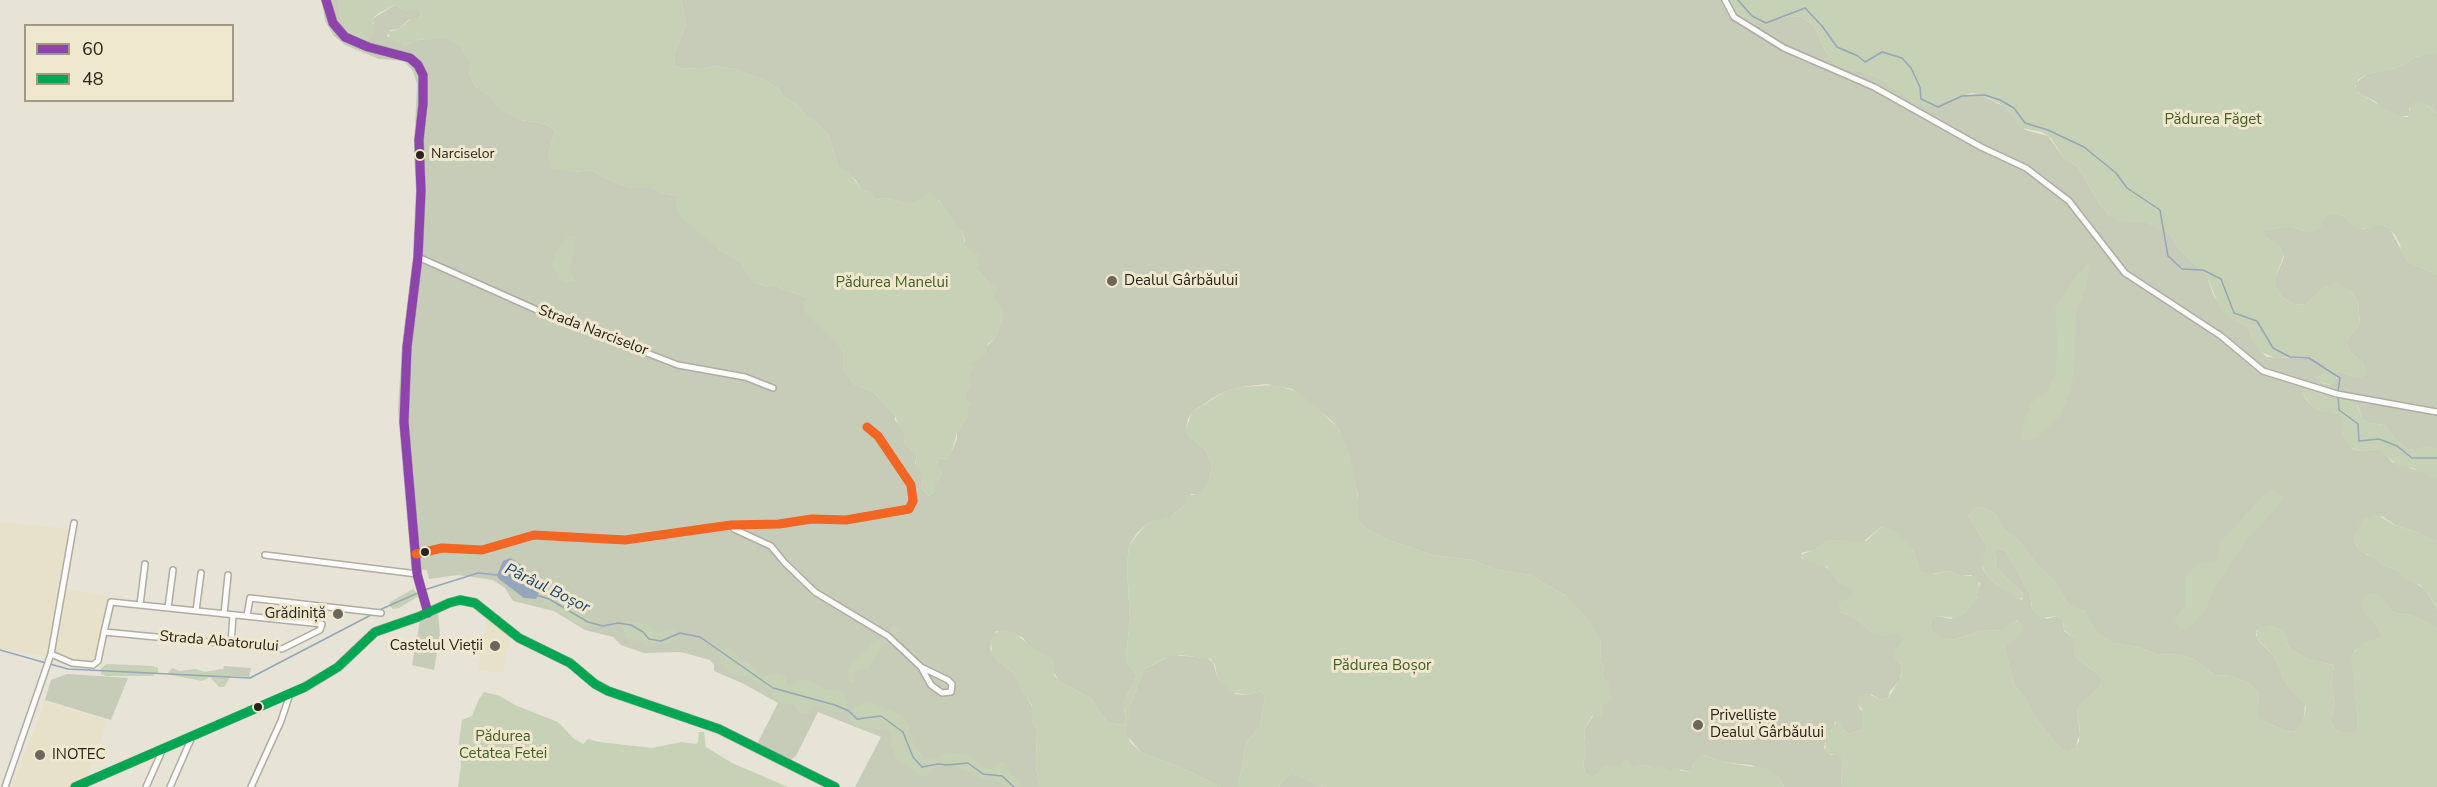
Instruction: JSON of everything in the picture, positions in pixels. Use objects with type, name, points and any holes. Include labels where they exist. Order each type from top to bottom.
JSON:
[{"type":"main road","points":[[326,0],[333,22],[345,37],[368,48],[411,58],[422,70],[424,98],[419,130],[418,257],[407,347],[404,422],[417,574],[425,611]]},
{"type":"main road","points":[[75,787],[290,694],[330,673],[375,632],[449,603],[471,601],[519,638],[570,663],[595,684],[608,691],[719,729],[835,787]]},
{"type":"street","points":[[1725,0],[1734,17],[1784,48],[1874,87],[1981,147],[2026,168],[2068,201],[2125,273],[2221,336],[2263,371],[2338,394],[2437,412]]},
{"type":"street","name":"Strada Narciselor","points":[[418,257],[546,314],[678,365],[745,377],[773,388]]},
{"type":"street","points":[[416,554],[442,548],[482,550],[534,534],[625,540],[731,525],[779,524],[812,519],[846,520],[909,509],[913,501],[911,485],[878,436],[867,427]]},
{"type":"street","points":[[5,787],[47,670],[74,523]]},
{"type":"street","points":[[731,525],[734,529],[771,546],[815,592],[888,636],[921,667],[948,680],[952,684],[951,692],[942,693],[931,685],[921,667]]},
{"type":"street","points":[[265,555],[417,574]]},
{"type":"street","points":[[140,605],[145,564]]},
{"type":"street","points":[[168,608],[173,570]]},
{"type":"street","points":[[196,611],[201,573]]},
{"type":"street","points":[[224,614],[228,575]]},
{"type":"street","name":"Strada Abatorului","points":[[247,616],[250,598],[381,613]]},
{"type":"street","name":"Strada Abatorului","points":[[50,657],[72,663],[93,665],[98,661],[104,632],[111,602],[322,624],[320,630],[282,649],[104,632]]},
{"type":"street","points":[[231,644],[233,615]]},
{"type":"street","points":[[251,787],[281,722],[290,694]]},
{"type":"street","points":[[170,787],[192,737]]},
{"type":"street","points":[[146,787],[162,751]]},
{"type":"shaded area","points":[[0,522],[76,530],[66,589],[109,597],[93,663],[0,649]]},
{"type":"shaded area","name":"Castelul Vieții","points":[[487,616],[511,634],[503,671],[498,673],[478,670]]},
{"type":"shaded area","points":[[45,701],[108,721],[85,780],[68,787],[12,787]]},
{"type":"green space","points":[[322,0],[338,0],[341,20],[374,24],[372,19],[395,5],[405,11],[419,11],[422,14],[419,18],[408,20],[399,29],[390,30],[387,36],[405,45],[418,40],[446,37],[460,45],[469,59],[469,72],[475,86],[491,96],[498,107],[521,120],[546,124],[555,131],[548,156],[575,172],[592,170],[604,178],[632,188],[653,188],[665,194],[676,195],[676,209],[720,250],[740,261],[752,281],[805,297],[841,348],[844,370],[854,384],[873,392],[895,415],[895,420],[906,434],[904,443],[917,454],[915,463],[924,474],[921,488],[929,496],[935,490],[934,483],[939,479],[937,458],[948,459],[957,439],[957,432],[968,416],[967,400],[964,396],[969,387],[972,362],[995,338],[1002,320],[1001,307],[996,303],[989,283],[977,270],[977,260],[973,253],[963,245],[965,241],[963,232],[957,229],[939,200],[924,197],[911,204],[885,198],[877,200],[871,193],[861,189],[856,180],[838,167],[829,136],[797,105],[782,95],[778,88],[735,69],[716,66],[702,69],[681,68],[675,65],[674,55],[686,24],[681,0],[1725,0],[1736,13],[1752,23],[1766,23],[1788,16],[1802,17],[1814,26],[1826,52],[1835,64],[1842,68],[1878,77],[1915,103],[1932,106],[1964,95],[1979,94],[2005,107],[2025,130],[2048,136],[2063,157],[2078,167],[2101,206],[2109,215],[2124,221],[2146,222],[2169,233],[2179,249],[2207,276],[2214,297],[2236,321],[2248,326],[2253,340],[2267,357],[2315,359],[2326,364],[2328,371],[2317,378],[2318,382],[2330,385],[2337,378],[2338,371],[2358,378],[2366,374],[2362,362],[2350,352],[2348,345],[2348,338],[2360,324],[2358,302],[2350,290],[2326,286],[2306,304],[2295,305],[2282,297],[2276,287],[2276,276],[2284,257],[2280,247],[2265,237],[2265,230],[2289,226],[2307,232],[2321,225],[2325,215],[2335,213],[2345,217],[2353,226],[2363,229],[2381,224],[2390,229],[2407,261],[2437,275],[2437,449],[2426,447],[2408,449],[2396,440],[2384,425],[2363,420],[2358,406],[2302,394],[2318,410],[2340,413],[2343,419],[2342,434],[2353,449],[2360,451],[2379,449],[2392,462],[2437,477],[2437,542],[2395,525],[2382,516],[2355,535],[2354,539],[2357,546],[2367,555],[2426,590],[2437,609],[2437,629],[2427,622],[2409,615],[2395,613],[2389,608],[2373,622],[2381,633],[2380,637],[2355,650],[2352,660],[2358,722],[2357,729],[2351,734],[2337,731],[2330,723],[2335,704],[2331,686],[2334,665],[2310,660],[2293,651],[2288,646],[2286,636],[2281,630],[2270,626],[2257,630],[2256,635],[2259,641],[2275,657],[2283,678],[2291,690],[2305,703],[2304,718],[2299,728],[2293,732],[2286,731],[2256,716],[2259,698],[2257,691],[2248,683],[2232,676],[2214,675],[2196,661],[2182,655],[2156,654],[2139,647],[2113,643],[2103,637],[2095,630],[2084,611],[2073,608],[2067,603],[2054,580],[2037,565],[2019,541],[2004,530],[1995,514],[1979,507],[1968,515],[1987,546],[1982,567],[1986,574],[1996,584],[2022,600],[2023,593],[1996,567],[1997,548],[2006,551],[2030,594],[2032,609],[2046,619],[2057,616],[2063,620],[2064,631],[2074,638],[2074,652],[2077,658],[2101,677],[2099,688],[2080,705],[2077,712],[2080,734],[2075,748],[2068,751],[2061,749],[2037,721],[2024,695],[2015,687],[2004,647],[2018,635],[2018,620],[2003,630],[1981,631],[1952,640],[1937,636],[1930,627],[1931,620],[1937,616],[1951,619],[1965,613],[1977,598],[1980,583],[1971,575],[1960,576],[1950,571],[1931,574],[1920,572],[1913,550],[1892,530],[1881,527],[1863,542],[1829,540],[1814,550],[1801,553],[1802,559],[1823,565],[1832,572],[1835,579],[1854,589],[1855,593],[1840,612],[1855,618],[1874,634],[1897,633],[1906,639],[1895,657],[1902,666],[1900,680],[1890,691],[1888,698],[1881,700],[1871,694],[1857,704],[1863,713],[1862,730],[1848,734],[1835,721],[1834,729],[1821,735],[1826,740],[1824,748],[1830,755],[1837,754],[1843,759],[1842,787],[1784,787],[1778,776],[1751,765],[1722,762],[1705,755],[1694,763],[1691,772],[1678,769],[1669,772],[1639,765],[1635,768],[1620,766],[1591,777],[1585,773],[1583,762],[1586,755],[1585,728],[1609,693],[1609,685],[1602,676],[1604,667],[1600,661],[1601,640],[1589,621],[1566,596],[1530,575],[1494,569],[1473,560],[1432,555],[1383,538],[1366,529],[1358,521],[1358,496],[1349,455],[1339,430],[1332,421],[1292,389],[1266,384],[1226,391],[1192,412],[1186,429],[1189,436],[1206,450],[1212,466],[1209,480],[1201,493],[1191,494],[1184,506],[1170,517],[1148,523],[1129,545],[1127,568],[1130,619],[1126,656],[1128,664],[1137,675],[1125,699],[1124,725],[1109,723],[1099,712],[1092,699],[1059,681],[1053,671],[1055,664],[1022,637],[996,631],[990,649],[996,659],[1014,673],[1033,709],[1032,721],[1037,731],[1036,765],[1039,787],[855,787],[881,737],[818,712],[796,756],[788,762],[756,746],[778,703],[714,671],[714,665],[710,660],[681,652],[644,653],[621,645],[613,637],[585,630],[554,611],[513,601],[505,588],[493,580],[458,575],[429,579],[427,570],[413,569],[398,408],[402,349],[415,259],[417,198],[414,152],[417,84],[413,71],[404,61],[379,59],[345,45],[334,36],[325,21]]},
{"type":"green space","name":"Pădurea Manelui","points":[[338,0],[681,0],[686,24],[674,55],[675,65],[681,68],[702,69],[716,66],[735,69],[778,88],[782,95],[797,105],[829,136],[838,167],[847,170],[861,189],[871,193],[877,200],[885,198],[911,204],[930,192],[934,195],[955,219],[957,229],[963,232],[965,247],[980,255],[977,270],[997,288],[994,298],[1001,307],[1002,320],[995,338],[988,344],[986,353],[980,360],[972,362],[973,369],[969,375],[971,384],[964,396],[971,404],[968,407],[968,416],[957,432],[950,457],[948,459],[937,458],[943,474],[935,483],[935,490],[929,496],[921,488],[924,474],[915,467],[917,454],[904,443],[906,434],[898,425],[895,415],[873,392],[854,384],[844,370],[841,348],[803,310],[805,297],[752,281],[740,261],[720,250],[681,218],[676,209],[676,195],[665,194],[653,188],[632,188],[604,178],[592,170],[575,172],[550,168],[548,156],[555,131],[546,124],[521,120],[508,115],[498,107],[491,96],[475,86],[469,72],[469,59],[460,45],[446,37],[418,40],[405,45],[390,39],[388,32],[399,29],[412,18],[419,18],[422,14],[419,11],[405,11],[395,5],[379,13],[372,19],[375,32],[369,41],[362,42],[346,35]]},
{"type":"green space","name":"Pădurea Făget","points":[[1725,0],[2437,0],[2437,53],[2416,57],[2396,68],[2367,74],[2358,80],[2355,86],[2358,93],[2401,117],[2408,117],[2411,104],[2418,101],[2425,103],[2437,113],[2437,275],[2407,261],[2395,235],[2384,225],[2359,229],[2345,217],[2335,213],[2325,215],[2320,229],[2314,232],[2289,226],[2265,230],[2265,237],[2280,247],[2284,254],[2276,276],[2276,287],[2282,297],[2295,305],[2306,304],[2326,286],[2337,282],[2350,290],[2358,302],[2360,324],[2348,338],[2348,345],[2350,352],[2362,362],[2366,374],[2358,378],[2338,371],[2333,385],[2318,382],[2317,378],[2328,371],[2326,364],[2315,359],[2275,358],[2261,352],[2254,343],[2248,326],[2229,318],[2221,311],[2207,276],[2179,249],[2169,233],[2146,222],[2120,221],[2111,217],[2101,206],[2078,167],[2063,157],[2051,138],[2042,132],[2022,128],[2008,110],[1999,103],[1971,93],[1922,107],[1889,87],[1878,77],[1845,70],[1835,64],[1828,56],[1814,26],[1802,17],[1788,16],[1766,23],[1752,23],[1736,13]]},
{"type":"green space","points":[[2437,53],[2437,113],[2428,105],[2409,108],[2410,115],[2401,117],[2383,109],[2375,101],[2361,95],[2356,90],[2356,83],[2367,74],[2396,68],[2416,57]]},
{"type":"green space","points":[[568,236],[576,236],[570,269],[575,281],[565,283],[558,278],[558,273],[551,265],[559,246],[564,244]]},
{"type":"green space","points":[[2090,263],[2086,289],[2076,311],[2075,363],[2071,391],[2059,417],[2037,438],[2020,441],[2022,425],[2031,403],[2046,392],[2056,373],[2055,307],[2071,282]]},
{"type":"green space","name":"Pădurea Boșor","points":[[1274,385],[1299,392],[1337,427],[1346,444],[1354,473],[1359,506],[1358,521],[1366,529],[1383,538],[1432,555],[1473,560],[1494,569],[1530,575],[1569,598],[1592,623],[1601,640],[1600,661],[1604,667],[1602,676],[1609,685],[1609,693],[1615,698],[1603,705],[1603,715],[1592,716],[1585,728],[1586,755],[1583,762],[1585,773],[1591,777],[1598,774],[1600,768],[1606,764],[1620,766],[1622,761],[1629,760],[1635,768],[1639,765],[1649,766],[1655,770],[1663,766],[1669,771],[1676,766],[1681,771],[1691,772],[1696,758],[1705,755],[1722,762],[1769,769],[1778,776],[1784,787],[1323,787],[1292,774],[1285,778],[1279,787],[1238,787],[1246,743],[1260,726],[1265,696],[1261,691],[1247,695],[1232,692],[1218,680],[1215,665],[1211,659],[1180,655],[1165,658],[1144,669],[1132,701],[1126,733],[1131,743],[1142,753],[1180,767],[1221,787],[1039,787],[1036,765],[1037,731],[1032,721],[1032,705],[1020,688],[1014,673],[992,653],[991,642],[994,634],[1000,630],[1012,631],[1035,649],[1053,658],[1054,675],[1059,681],[1092,699],[1099,712],[1109,723],[1124,725],[1126,718],[1123,703],[1137,675],[1128,664],[1126,656],[1130,619],[1127,568],[1129,545],[1148,523],[1173,515],[1184,506],[1187,495],[1198,495],[1209,480],[1212,466],[1206,450],[1189,436],[1186,429],[1192,412],[1226,391],[1241,387]]},
{"type":"green space","points":[[2305,385],[2351,398],[2356,403],[2363,420],[2384,425],[2396,440],[2408,449],[2415,450],[2430,446],[2437,449],[2437,477],[2430,477],[2413,468],[2398,466],[2379,449],[2360,451],[2350,447],[2342,434],[2342,416],[2336,412],[2325,412],[2314,408],[2302,394]]},
{"type":"green space","points":[[2270,489],[2284,496],[2275,510],[2249,537],[2214,590],[2205,611],[2192,626],[2181,630],[2174,619],[2185,607],[2185,576],[2199,564],[2217,561],[2220,543]]},
{"type":"green space","points":[[1979,507],[1995,514],[2004,530],[2019,541],[2037,565],[2054,580],[2067,603],[2087,613],[2093,627],[2103,637],[2113,643],[2139,647],[2156,654],[2182,655],[2196,661],[2214,675],[2232,676],[2248,683],[2257,691],[2259,698],[2257,716],[2262,721],[2286,731],[2293,732],[2299,728],[2306,707],[2283,678],[2275,657],[2257,638],[2260,627],[2270,626],[2281,630],[2286,636],[2288,646],[2293,651],[2310,660],[2334,665],[2331,686],[2335,704],[2330,723],[2337,731],[2351,733],[2357,729],[2358,722],[2351,656],[2363,642],[2377,639],[2381,633],[2364,614],[2361,600],[2370,593],[2377,594],[2395,613],[2409,615],[2430,623],[2437,629],[2437,787],[1842,787],[1843,759],[1837,755],[1825,753],[1826,741],[1820,730],[1823,728],[1832,731],[1837,720],[1841,722],[1848,734],[1862,730],[1864,724],[1862,709],[1857,704],[1858,697],[1867,693],[1881,700],[1888,698],[1901,677],[1902,666],[1895,657],[1894,650],[1905,639],[1897,633],[1886,636],[1874,634],[1855,618],[1840,612],[1838,605],[1852,596],[1854,589],[1837,582],[1827,567],[1805,561],[1800,555],[1814,550],[1829,540],[1866,541],[1881,527],[1892,529],[1912,547],[1920,572],[1935,574],[1950,571],[1960,576],[1977,576],[1980,591],[1965,613],[1955,618],[1937,616],[1931,620],[1930,627],[1937,635],[1952,640],[1981,631],[2003,630],[2015,621],[2024,625],[2022,633],[2004,647],[2015,687],[2024,694],[2037,721],[2061,749],[2072,750],[2079,742],[2077,712],[2080,705],[2099,688],[2101,677],[2077,658],[2074,652],[2074,638],[2064,630],[2063,620],[2057,616],[2042,618],[2033,612],[2030,594],[2006,551],[1997,548],[1996,567],[2023,593],[2023,598],[2017,598],[1986,574],[1981,563],[1987,546],[1968,515],[1971,509]]},
{"type":"green space","points":[[2376,514],[2394,525],[2437,542],[2437,609],[2428,593],[2420,585],[2409,581],[2394,569],[2383,565],[2359,549],[2354,539],[2355,532],[2363,519]]},
{"type":"green space","points":[[413,589],[419,596],[399,608],[393,609],[390,606],[390,602]]},
{"type":"green space","points":[[545,596],[563,606],[578,608],[592,620],[592,625],[585,628],[573,622],[567,615],[545,605],[543,600]]},
{"type":"green space","points":[[438,612],[440,634],[434,670],[412,665],[420,621]]},
{"type":"green space","points":[[625,621],[650,625],[658,633],[672,629],[681,635],[670,643],[648,645],[626,637],[622,626]]},
{"type":"green space","points":[[893,625],[900,631],[895,638],[886,642],[868,669],[855,672],[853,682],[849,682],[847,669],[869,647],[869,644],[882,637]]},
{"type":"green space","points":[[725,647],[732,649],[743,662],[748,661],[758,673],[768,676],[779,673],[786,677],[786,683],[790,686],[807,679],[826,689],[842,692],[848,701],[846,708],[842,712],[831,711],[819,706],[811,708],[807,713],[800,713],[793,705],[779,702],[765,686],[755,683],[750,677],[746,675],[740,677],[729,672],[721,663],[718,653]]},
{"type":"green space","points":[[1172,655],[1207,658],[1213,662],[1217,676],[1236,694],[1247,695],[1261,691],[1265,696],[1260,726],[1246,743],[1238,787],[1221,787],[1180,767],[1142,753],[1127,736],[1125,730],[1132,701],[1144,669]]},
{"type":"green space","points":[[107,664],[153,666],[158,668],[158,672],[152,676],[106,676],[101,674],[101,668]]},
{"type":"green space","points":[[224,666],[251,668],[249,677],[222,675]]},
{"type":"green space","points":[[173,668],[179,671],[196,669],[205,672],[221,669],[232,674],[224,687],[219,687],[210,677],[202,681],[171,675],[168,672]]},
{"type":"green space","points":[[67,674],[128,678],[111,720],[45,700],[51,680]]},
{"type":"green space","name":"Pădurea Cetatea Fetei","points":[[484,692],[500,696],[515,705],[558,722],[573,738],[583,744],[588,739],[652,748],[681,742],[696,744],[699,732],[704,732],[706,747],[732,763],[788,787],[458,787],[462,720],[472,716]]},
{"type":"green space","points":[[869,701],[903,716],[910,727],[908,734],[924,758],[930,759],[948,752],[963,754],[972,756],[981,765],[990,769],[1001,762],[1007,764],[1021,786],[1006,787],[996,781],[983,780],[948,763],[921,777],[897,759],[889,744],[892,739],[888,729],[854,727],[848,714],[854,707]]},
{"type":"green space","points":[[1292,774],[1323,787],[1279,787],[1285,778]]},
{"type":"water","points":[[510,558],[526,568],[529,577],[537,580],[542,586],[536,599],[524,598],[499,579],[497,575],[503,561]]},
{"type":"waterway","points":[[1738,0],[1752,16],[1766,23],[1805,8],[1837,47],[1858,56],[1865,62],[1882,52],[1902,58],[1911,68],[1920,87],[1921,99],[1938,107],[1962,96],[1985,95],[2014,108],[2025,123],[2048,130],[2084,147],[2116,173],[2127,188],[2160,210],[2168,256],[2182,269],[2203,270],[2221,279],[2234,313],[2257,321],[2273,348],[2290,357],[2309,358],[2340,378],[2338,391]]},
{"type":"waterway","points":[[2338,396],[2339,410],[2358,424],[2359,441],[2379,439],[2397,446],[2412,458],[2437,458]]},
{"type":"waterway","name":"Pârâul Boșor","points":[[424,590],[478,573],[497,575]]},
{"type":"waterway","name":"Pârâul Boșor","points":[[377,611],[420,592]]},
{"type":"waterway","name":"Pârâul Boșor","points":[[536,595],[549,599],[588,622],[603,626],[618,623],[631,625],[643,632],[649,639],[661,641],[680,633],[700,637],[773,688],[835,705],[849,711],[857,719],[881,716],[903,732],[913,757],[922,767],[968,763],[983,774],[1002,776],[1014,787]]},
{"type":"waterway","name":"Pârâul Boșor","points":[[50,664],[68,669],[250,678],[371,615]]},
{"type":"waterway","name":"Pârâul Boșor","points":[[0,650],[46,663]]},
{"type":"transit line","name":"60","points":[[326,0],[333,23],[345,37],[368,47],[410,58],[418,65],[423,75],[419,140],[421,191],[418,257],[407,347],[404,422],[417,574],[428,613]]},
{"type":"transit line","points":[[416,554],[442,548],[482,550],[534,535],[625,540],[731,525],[779,524],[812,519],[846,520],[909,509],[913,501],[911,485],[878,436],[867,427]]},
{"type":"transit line","name":"48","points":[[75,787],[305,687],[338,667],[375,632],[460,600],[475,603],[519,638],[570,663],[595,684],[608,691],[719,729],[835,787]]},
{"type":"place","name":"Narciselor","points":[[420,155]]},
{"type":"place","name":"Dealul Gârbăului","points":[[1112,281]]},
{"type":"place","name":"Grădiniță","points":[[338,614]]},
{"type":"place","name":"Castelul Vieții","points":[[495,646]]},
{"type":"place","name":"Privelliște Dealul Gârbăului","points":[[1698,725]]},
{"type":"place","name":"INOTEC","points":[[40,755]]}]
